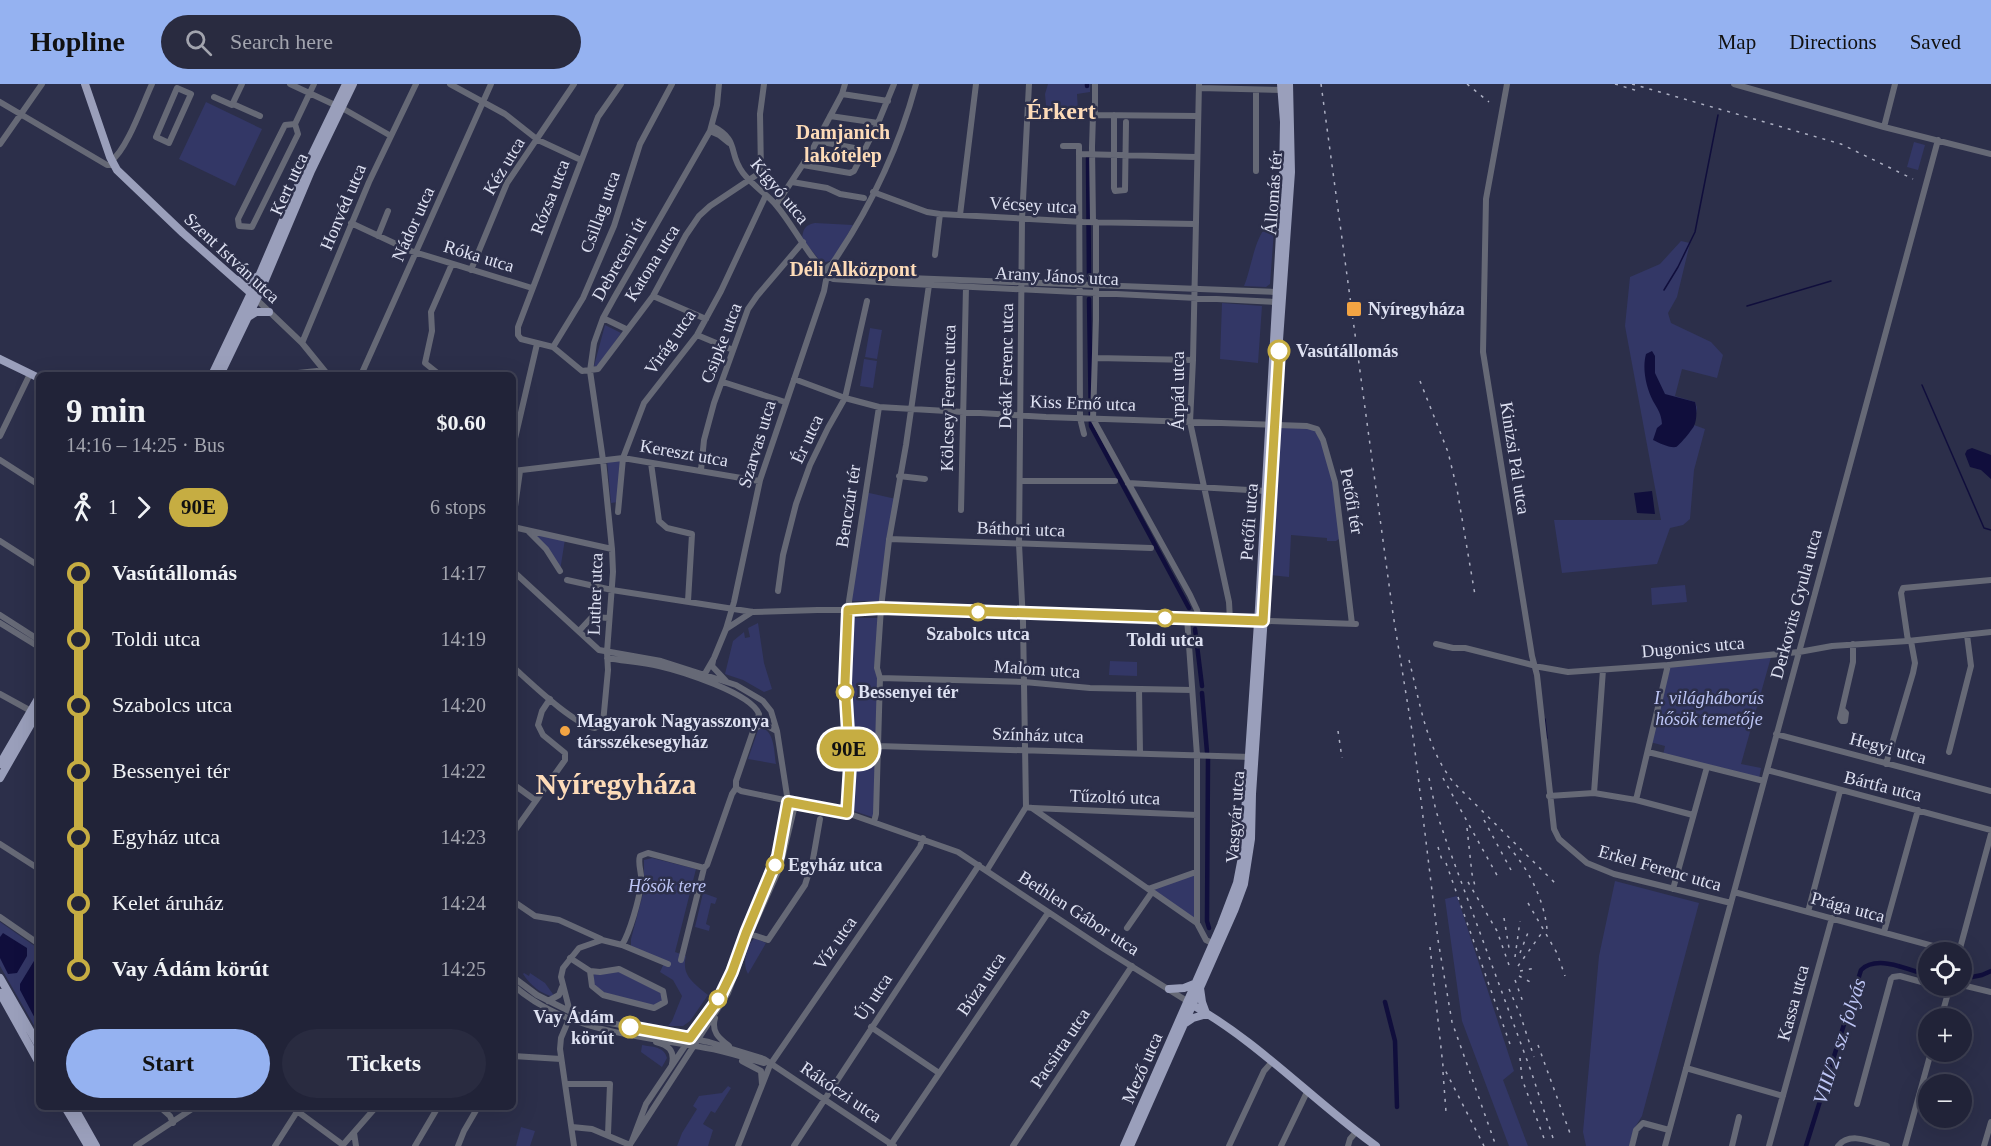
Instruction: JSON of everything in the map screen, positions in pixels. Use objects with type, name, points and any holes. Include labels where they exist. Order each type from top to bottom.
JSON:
[{"type":"main road","points":[[85,84],[112,163]]},
{"type":"main road","name":"Kert utca","points":[[253,296],[285,229],[346,84]]},
{"type":"main road","name":"Kert utca","points":[[253,296],[284,214],[338,107],[353,84]]},
{"type":"main road","name":"Állomás tér","points":[[1271,424],[1278,297],[1291,172],[1285,87]]},
{"type":"main road","name":"Szent István utca","points":[[112,163],[120,174],[175,226],[253,296]]},
{"type":"main road","points":[[235,279],[240,282],[259,276]]},
{"type":"main road","points":[[221,372],[247,318],[253,296]]},
{"type":"main road","points":[[214,372],[253,296]]},
{"type":"main road","points":[[247,318],[256,312],[269,312]]},
{"type":"main road","points":[[0,359],[36,377]]},
{"type":"main road","name":"Petőfi utca","points":[[1260,621],[1271,424]]},
{"type":"main road","name":"Petőfi utca","points":[[1260,621],[1271,424]]},
{"type":"main road","name":"Vasgyár utca","points":[[1189,1003],[1234,911],[1244,884],[1251,839],[1252,757],[1260,621]]},
{"type":"main road","points":[[0,764],[35,710]]},
{"type":"main road","points":[[0,777],[35,710]]},
{"type":"main road","name":"Vasgyár utca","points":[[1197,986],[1232,897],[1240,869],[1252,757]]},
{"type":"main road","points":[[0,978],[3,994],[36,1057]]},
{"type":"main road","points":[[1168,989],[1197,986],[1207,1014],[1193,1018],[1183,1025]]},
{"type":"main road","points":[[3,994],[36,1042]]},
{"type":"main road","name":"Bethlen Gábor utca","points":[[1189,1003],[1239,1035],[1376,1146]]},
{"type":"main road","name":"Mező utca","points":[[1130,1146],[1183,1025],[1189,1003]]},
{"type":"main road","name":"Mező utca","points":[[1124,1146],[1189,1003]]},
{"type":"main road","points":[[66,1110],[88,1146]]},
{"type":"main road","points":[[76,1110],[96,1146]]},
{"type":"street","points":[[0,144],[42,84]]},
{"type":"street","points":[[0,102],[107,165],[112,163],[124,146],[152,84]]},
{"type":"street","points":[[233,104],[242,84]]},
{"type":"street","points":[[290,84],[391,136]]},
{"type":"street","points":[[295,124],[285,125],[238,219],[239,226],[252,227],[298,134],[295,124],[314,84]]},
{"type":"street","name":"Honvéd utca","points":[[302,343],[351,223],[416,84]]},
{"type":"street","points":[[450,84],[505,114],[538,140],[581,160]]},
{"type":"street","name":"Nádor utca","points":[[362,372],[491,84]]},
{"type":"street","name":"Kéz utca","points":[[471,270],[507,183],[574,84]]},
{"type":"street","name":"Rózsa utca","points":[[537,344],[521,339],[518,335],[518,327],[598,117],[621,84]]},
{"type":"street","name":"Csillag utca","points":[[553,347],[583,298],[614,226],[640,144],[672,84]]},
{"type":"street","name":"Debreceni út","points":[[603,460],[590,371],[594,343],[603,318],[711,128],[717,105],[718,84]]},
{"type":"street","points":[[749,180],[761,172],[760,114],[764,84]]},
{"type":"street","points":[[776,205],[817,141],[845,84]]},
{"type":"street","points":[[803,165],[850,173],[854,171],[894,84]]},
{"type":"street","points":[[831,276],[890,159],[916,84]]},
{"type":"street","points":[[960,215],[976,84]]},
{"type":"street","name":"Deák Ferenc utca","points":[[1022,613],[1019,544],[1022,219],[1029,84]]},
{"type":"street","points":[[1095,84],[1088,222],[1079,284],[1087,418],[1128,483],[1194,602],[1199,619]]},
{"type":"street","name":"Kinizsi Pál utca","points":[[1507,84],[1486,200],[1483,352],[1537,675],[1549,796],[1556,835]]},
{"type":"street","points":[[1734,84],[1884,127],[1991,154]]},
{"type":"street","points":[[1884,127],[1895,84]]},
{"type":"street","points":[[1199,86],[1256,90],[1285,87]]},
{"type":"street","name":"Árpád utca","points":[[1199,86],[1190,422],[1230,620]]},
{"type":"street","points":[[183,87],[191,94],[170,143],[156,137],[177,88],[183,87]]},
{"type":"street","points":[[1256,90],[1256,171]]},
{"type":"street","points":[[842,94],[888,101]]},
{"type":"street","points":[[214,97],[260,116]]},
{"type":"street","points":[[1094,115],[1197,116]]},
{"type":"street","points":[[1114,115],[1115,191],[1123,191],[1126,122]]},
{"type":"street","points":[[830,116],[878,123]]},
{"type":"street","name":"Kígyó utca","points":[[711,128],[726,134],[739,166],[749,180],[776,205],[819,266],[831,276]]},
{"type":"street","name":"Derkovits Gyula utca","points":[[1665,1146],[1938,140]]},
{"type":"street","points":[[817,141],[865,150]]},
{"type":"street","points":[[1063,146],[1092,154],[1196,158]]},
{"type":"street","points":[[1079,150],[1096,285],[1095,358],[1084,434]]},
{"type":"street","name":"Katona utca","points":[[590,371],[598,369],[653,296],[699,216],[749,180]]},
{"type":"street","points":[[792,182],[864,198]]},
{"type":"street","name":"Vécsey utca","points":[[873,192],[927,212],[940,214],[1088,222],[1195,224]]},
{"type":"street","name":"Virág utca","points":[[618,512],[623,458],[644,403],[697,335],[721,291],[766,195]]},
{"type":"street","points":[[378,236],[388,211]]},
{"type":"street","points":[[935,255],[940,214]]},
{"type":"street","name":"Róka utca","points":[[351,223],[416,253],[532,288]]},
{"type":"street","name":"Csipke utca","points":[[701,470],[704,440],[714,403],[752,302],[803,242]]},
{"type":"street","name":"Kígyó utca","points":[[811,254],[821,262],[836,266]]},
{"type":"street","points":[[436,372],[425,363],[432,331],[431,312],[452,264]]},
{"type":"street","points":[[831,276],[836,266]]},
{"type":"street","name":"Arany János utca","points":[[836,266],[857,276],[1022,286],[1079,292],[1278,297]]},
{"type":"street","name":"Arany János utca","points":[[831,276],[966,287],[1079,284],[1194,294]]},
{"type":"street","name":"Szarvas utca","points":[[702,677],[714,658],[726,629],[759,481],[831,276]]},
{"type":"street","points":[[874,822],[880,678],[877,668],[881,608],[889,539],[929,285]]},
{"type":"street","name":"Kölcsey Ferenc utca","points":[[962,510],[966,287]]},
{"type":"street","name":"Szent István utca","points":[[253,296],[302,343],[318,372]]},
{"type":"street","points":[[653,296],[706,319]]},
{"type":"street","name":"Ér utca","points":[[778,591],[783,555],[796,504],[810,465],[845,398],[867,301]]},
{"type":"street","points":[[603,318],[626,329]]},
{"type":"street","points":[[697,335],[733,350]]},
{"type":"street","points":[[516,433],[537,344],[553,347],[582,371],[590,371]]},
{"type":"street","points":[[1095,358],[1193,360]]},
{"type":"street","points":[[0,436],[30,374]]},
{"type":"street","name":"Kiss Ernő utca","points":[[794,379],[845,398],[879,407],[1020,416],[1271,424]]},
{"type":"street","points":[[723,382],[785,402]]},
{"type":"street","name":"Benczúr tér","points":[[848,610],[879,407]]},
{"type":"street","points":[[516,409],[521,410]]},
{"type":"street","name":"Petőfi tér","points":[[1260,621],[1354,624],[1335,482],[1321,436],[1317,429],[1307,426],[1271,424]]},
{"type":"street","name":"Kereszt utca","points":[[517,471],[623,458],[759,481]]},
{"type":"street","points":[[0,460],[36,483]]},
{"type":"street","name":"Luther utca","points":[[550,699],[592,728],[599,727],[603,723],[608,670],[612,549],[603,460]]},
{"type":"street","points":[[651,463],[659,522],[667,528],[692,534],[688,601]]},
{"type":"street","points":[[899,476],[925,479]]},
{"type":"street","points":[[1020,481],[1115,481]]},
{"type":"street","points":[[1128,483],[1266,491]]},
{"type":"street","points":[[516,528],[612,549]]},
{"type":"street","points":[[528,531],[546,549],[560,571]]},
{"type":"street","name":"Báthori utca","points":[[889,539],[1151,548]]},
{"type":"street","points":[[0,541],[36,564]]},
{"type":"street","points":[[516,574],[607,655],[726,681],[749,691],[763,701],[771,711],[777,731],[788,802],[778,856],[720,997],[631,1144]]},
{"type":"street","points":[[567,580],[612,590],[753,612],[881,608],[1260,621]]},
{"type":"street","points":[[1886,764],[1915,663],[1901,593],[1903,588],[1991,580]]},
{"type":"street","points":[[847,813],[850,765],[845,683],[848,610]]},
{"type":"street","points":[[726,629],[753,612]]},
{"type":"street","points":[[987,870],[1029,807],[1025,749],[1022,613]]},
{"type":"street","points":[[0,615],[36,638]]},
{"type":"street","points":[[579,631],[592,617],[609,618]]},
{"type":"street","points":[[1187,618],[1192,690],[1204,755],[1197,815],[1197,923],[1206,940],[1212,943]]},
{"type":"street","points":[[0,623],[36,645]]},
{"type":"street","name":"Dugonics utca","points":[[1436,644],[1465,648],[1568,672],[1668,665],[1799,652],[1853,644],[1910,641],[1991,632]]},
{"type":"street","points":[[1949,752],[1971,666],[1967,635]]},
{"type":"street","points":[[1840,718],[1853,662],[1853,644]]},
{"type":"street","points":[[714,658],[712,666],[726,681]]},
{"type":"street","points":[[1636,800],[1668,665]]},
{"type":"street","points":[[516,670],[550,699],[542,711],[538,724],[543,735],[565,753],[565,760],[516,828]]},
{"type":"street","points":[[1594,793],[1603,670]]},
{"type":"street","points":[[681,960],[704,867],[707,865],[736,788],[736,781],[759,714],[757,708],[732,691],[702,677]]},
{"type":"street","name":"Malom utca","points":[[880,678],[1192,690]]},
{"type":"street","points":[[1139,689],[1140,753]]},
{"type":"street","points":[[0,693],[35,710]]},
{"type":"street","points":[[755,728],[764,724],[770,725],[777,731]]},
{"type":"street","name":"Hegyi utca","points":[[1776,734],[1991,791]]},
{"type":"street","name":"Színház utca","points":[[877,746],[1252,757]]},
{"type":"street","points":[[1648,752],[1764,781]]},
{"type":"street","points":[[1673,888],[1707,767]]},
{"type":"street","name":"Bártfa utca","points":[[1767,770],[1991,830]]},
{"type":"street","points":[[516,786],[535,800]]},
{"type":"street","name":"Bethlen Gábor utca","points":[[736,788],[788,802],[847,813],[958,852],[1048,913],[1189,1003]]},
{"type":"street","points":[[1809,912],[1840,791]]},
{"type":"street","points":[[1549,796],[1594,793],[1636,800],[1693,815]]},
{"type":"street","points":[[631,1144],[646,1104],[672,1067],[717,1012],[734,982],[750,934],[784,857],[794,810],[788,802]]},
{"type":"street","points":[[1029,807],[1197,923]]},
{"type":"street","name":"Tűzoltó utca","points":[[1029,807],[1197,815]]},
{"type":"street","points":[[1884,932],[1918,810]]},
{"type":"street","points":[[750,934],[768,940],[805,885],[813,859],[820,819]]},
{"type":"street","points":[[1960,942],[1991,834]]},
{"type":"street","name":"Erkel Ferenc utca","points":[[1556,835],[1587,863],[1614,873],[1731,903]]},
{"type":"street","name":"Víz utca","points":[[738,1146],[770,1065],[920,847],[923,838]]},
{"type":"street","points":[[0,844],[36,867]]},
{"type":"street","points":[[622,945],[642,883],[642,872],[638,860],[640,856],[648,853],[704,867]]},
{"type":"street","name":"Új utca","points":[[794,1146],[979,865]]},
{"type":"street","points":[[1127,928],[1150,890],[1196,872]]},
{"type":"street","name":"Prága utca","points":[[1734,892],[1920,942]]},
{"type":"street","points":[[516,903],[535,916],[559,920],[602,940],[622,945],[668,964]]},
{"type":"street","name":"Búza utca","points":[[892,1145],[1048,913]]},
{"type":"street","points":[[0,917],[36,942]]},
{"type":"street","name":"Kassa utca","points":[[1769,1146],[1832,918]]},
{"type":"street","points":[[587,933],[590,937],[588,945]]},
{"type":"street","points":[[574,1146],[561,1059],[561,1038],[571,1017],[561,977],[563,968],[575,951],[602,940]]},
{"type":"street","points":[[570,958],[590,971],[620,969],[663,991],[665,1002],[654,1008],[603,995],[592,986],[590,971]]},
{"type":"street","name":"Pacsirta utca","points":[[1012,1146],[1132,966]]},
{"type":"street","points":[[1857,1104],[1891,980],[1893,977],[1900,976],[1918,981]]},
{"type":"street","points":[[516,978],[571,1017],[595,1020],[692,1042]]},
{"type":"street","points":[[548,1001],[559,995],[562,986]]},
{"type":"street","points":[[516,987],[542,1006],[571,1017],[625,1033],[692,1042]]},
{"type":"street","points":[[1972,987],[1991,992]]},
{"type":"street","points":[[717,1012],[713,1024],[714,1032],[719,1039],[732,1048]]},
{"type":"street","points":[[871,1027],[939,1073]]},
{"type":"street","points":[[625,1033],[669,1047],[672,1052],[672,1067]]},
{"type":"street","name":"Rákóczi utca","points":[[692,1042],[732,1048],[764,1059],[892,1145]]},
{"type":"street","name":"Rákóczi utca","points":[[692,1042],[770,1065]]},
{"type":"street","points":[[726,1053],[761,1071],[763,1078],[761,1090]]},
{"type":"street","points":[[516,1056],[561,1059]]},
{"type":"street","points":[[1229,1146],[1264,1071],[1272,1062]]},
{"type":"street","points":[[1905,1146],[1928,1062]]},
{"type":"street","points":[[1686,1068],[1783,1096]]},
{"type":"street","points":[[566,1084],[610,1084],[608,1134]]},
{"type":"street","points":[[1281,1146],[1307,1092]]},
{"type":"street","points":[[163,1110],[173,1123]]},
{"type":"street","points":[[136,1146],[191,1110]]},
{"type":"street","points":[[275,1146],[297,1110]]},
{"type":"street","points":[[299,1110],[343,1146],[373,1110]]},
{"type":"street","points":[[415,1146],[436,1110]]},
{"type":"street","points":[[458,1146],[476,1110]]},
{"type":"street","points":[[1732,1146],[1739,1117]]},
{"type":"street","points":[[1984,1146],[1991,1122]]},
{"type":"street","points":[[1632,1146],[1636,1130],[1640,1125],[1669,1130]]},
{"type":"street","points":[[572,1127],[592,1129],[631,1144]]},
{"type":"street","points":[[354,1132],[356,1146]]},
{"type":"street","points":[[1348,1146],[1356,1132]]},
{"type":"street","points":[[1838,1146],[1843,1140],[1855,1137],[1887,1146]]},
{"type":"green space","points":[[1048,84],[1090,84],[1090,92],[1077,94],[1078,111],[1047,116],[1045,94]]},
{"type":"green space","points":[[206,102],[262,129],[235,186],[179,159]]},
{"type":"green space","points":[[1914,142],[1925,145],[1918,170],[1907,167]]},
{"type":"green space","points":[[815,223],[853,225],[833,260],[822,263],[802,239],[805,228]]},
{"type":"green space","points":[[1267,226],[1272,226],[1274,230],[1270,284],[1266,287],[1244,286],[1256,246]]},
{"type":"green space","points":[[1681,241],[1690,243],[1677,297],[1668,313],[1671,323],[1711,342],[1723,355],[1717,378],[1682,369],[1675,396],[1695,402],[1697,408],[1694,425],[1705,429],[1694,470],[1690,519],[1683,525],[1670,528],[1657,564],[1562,573],[1554,520],[1661,520],[1625,326],[1630,277],[1660,264]]},
{"type":"green space","points":[[1222,303],[1262,306],[1258,363],[1220,359]]},
{"type":"green space","points":[[605,325],[621,333],[598,367],[594,366]]},
{"type":"green space","points":[[870,328],[882,330],[877,359],[865,357]]},
{"type":"green space","points":[[864,359],[877,361],[873,388],[860,386]]},
{"type":"green space","points":[[1278,426],[1307,426],[1317,430],[1334,481],[1342,537],[1336,541],[1327,541],[1327,538],[1291,535],[1289,577],[1269,575]]},
{"type":"green space","points":[[623,458],[618,502],[611,503],[607,460]]},
{"type":"green space","points":[[865,492],[896,499],[881,601],[849,601]]},
{"type":"green space","points":[[528,531],[565,539],[560,571]]},
{"type":"green space","points":[[1685,585],[1687,602],[1652,605],[1651,588]]},
{"type":"green space","name":"Bessenyei tér","points":[[848,618],[881,618],[875,818],[848,809],[845,705]]},
{"type":"green space","points":[[758,623],[764,663],[772,689],[764,692],[743,680],[725,674],[733,641],[744,632],[745,638],[750,637],[748,628]]},
{"type":"green space","name":"I. világháborús hősök temetője","points":[[1771,657],[1741,764],[1761,768],[1759,779],[1663,755],[1665,746],[1650,742],[1668,665]]},
{"type":"green space","points":[[1110,661],[1137,662],[1137,676],[1109,675]]},
{"type":"green space","points":[[762,728],[772,738],[776,764],[748,759],[758,730]]},
{"type":"green space","name":"Hősök tere","points":[[652,858],[696,869],[675,952],[686,956],[687,974],[708,995],[690,1021],[683,1026],[668,1026],[682,996],[673,980],[660,972],[665,961],[631,947],[644,890],[644,860]]},
{"type":"green space","points":[[1196,872],[1197,923],[1148,889]]},
{"type":"green space","points":[[1615,881],[1699,903],[1642,1116],[1634,1129],[1629,1146],[1586,1146],[1583,1132],[1599,956]]},
{"type":"green space","points":[[703,893],[717,898],[715,904],[711,903],[706,924],[710,926],[709,931],[695,927]]},
{"type":"green space","points":[[1457,896],[1514,1071],[1503,1080],[1528,1146],[1509,1146],[1462,1021],[1445,899]]},
{"type":"green space","points":[[0,922],[36,947],[36,1029],[0,966]]},
{"type":"green space","points":[[755,938],[766,943],[748,974],[745,965],[746,955],[749,945]]},
{"type":"green space","points":[[619,970],[662,992],[664,1001],[654,1007],[614,998],[593,986],[594,974]]},
{"type":"green space","points":[[524,973],[529,976],[530,973],[545,983],[555,997],[533,986]]},
{"type":"green space","points":[[642,1045],[663,1051],[667,1058],[662,1067],[641,1052]]},
{"type":"green space","points":[[728,1086],[731,1088],[715,1113],[711,1111],[703,1124],[713,1130],[708,1146],[677,1146],[697,1109],[693,1106],[699,1096],[722,1093]]},
{"type":"green space","points":[[521,1127],[535,1131],[530,1146],[516,1146]]},
{"type":"shaded area","points":[[1652,351],[1655,356],[1655,373],[1665,394],[1695,402],[1696,405],[1694,426],[1676,447],[1653,440],[1657,428],[1662,424],[1645,378],[1646,354]]},
{"type":"shaded area","points":[[1972,448],[1991,455],[1991,479],[1981,470],[1970,467],[1965,454]]},
{"type":"shaded area","points":[[1652,491],[1655,514],[1637,513],[1634,493]]},
{"type":"shaded area","points":[[3,933],[27,948],[27,956],[17,973],[8,974],[0,958],[0,937]]},
{"type":"shaded area","points":[[36,958],[36,1020],[20,990],[20,984]]},
{"type":"waterway","points":[[1664,290],[1695,232],[1718,115]]},
{"type":"waterway","points":[[1088,158],[1089,278]]},
{"type":"waterway","points":[[1747,306],[1831,281]]},
{"type":"waterway","points":[[1089,299],[1091,426],[1189,608]]},
{"type":"waterway","name":"VIII/2. sz. folyás","points":[[1922,385],[1984,528],[1991,530]]},
{"type":"waterway","points":[[1195,629],[1202,686]]},
{"type":"waterway","points":[[1202,693],[1207,752]]},
{"type":"waterway","points":[[1545,719],[1547,738]]},
{"type":"waterway","points":[[1208,758],[1207,921],[1209,928]]},
{"type":"waterway","name":"VIII/2. sz. folyás","points":[[1806,1146],[1861,970],[1868,965],[1885,963],[1918,972]]},
{"type":"waterway","name":"VIII/2. sz. folyás","points":[[1972,977],[1991,971]]},
{"type":"waterway","points":[[1385,1002],[1395,1041],[1397,1107]]},
{"type":"railway","points":[[1321,84],[1393,614],[1414,743],[1438,940],[1452,1022],[1496,1146]]},
{"type":"railway","points":[[1467,84],[1489,102]]},
{"type":"railway","points":[[1615,84],[1638,91]]},
{"type":"railway","points":[[1632,84],[1841,144],[1913,179]]},
{"type":"railway","points":[[1420,381],[1448,452],[1457,489],[1475,595]]},
{"type":"railway","points":[[1409,660],[1425,725],[1445,771],[1455,784],[1558,886]]},
{"type":"railway","points":[[1338,731],[1342,758]]},
{"type":"railway","points":[[1429,778],[1436,811],[1448,846],[1531,1071],[1554,1141]]},
{"type":"railway","points":[[1443,778],[1498,877]]},
{"type":"railway","points":[[1484,820],[1511,870]]},
{"type":"railway","points":[[1467,828],[1476,890]]},
{"type":"railway","points":[[1508,846],[1534,884],[1547,929]]},
{"type":"railway","points":[[1438,847],[1442,860]]},
{"type":"railway","points":[[1446,863],[1511,1047]]},
{"type":"railway","points":[[1468,882],[1497,931],[1509,965]]},
{"type":"railway","points":[[1528,903],[1557,953],[1565,976]]},
{"type":"railway","points":[[1504,918],[1509,948]]},
{"type":"railway","points":[[1515,957],[1520,921]]},
{"type":"railway","points":[[1520,953],[1529,930]]},
{"type":"railway","points":[[1518,966],[1541,934]]},
{"type":"railway","points":[[1430,947],[1443,1066],[1484,1146]]},
{"type":"railway","points":[[1520,971],[1535,968]]},
{"type":"railway","points":[[1519,976],[1534,984]]},
{"type":"railway","points":[[1515,980],[1523,1002]]},
{"type":"railway","points":[[1509,989],[1534,1057]]},
{"type":"railway","points":[[1538,1045],[1571,1136]]},
{"type":"railway","points":[[1520,1058],[1522,1079],[1545,1141]]},
{"type":"railway","points":[[1443,1072],[1446,1112]]},
{"type":"bus line","name":"90E","points":[[630,1027],[690,1038],[720,997],[732,972],[778,856],[788,802],[847,813],[850,765],[845,705],[848,610],[881,608],[1263,621],[1279,351]]},
{"type":"place","name":"Nyíregyháza","points":[[1354,309]]},
{"type":"place","name":"Vasútállomás","points":[[1279,351]]},
{"type":"place","name":"Szabolcs utca","points":[[978,612]]},
{"type":"place","name":"Toldi utca","points":[[1165,618]]},
{"type":"place","name":"Bessenyei tér","points":[[845,692]]},
{"type":"place","name":"Magyarok Nagyasszonya társszékesegyház","points":[[565,731]]},
{"type":"place","name":"Egyház utca","points":[[775,865]]},
{"type":"place","name":"Vay Ádám körút","points":[[630,1027]]},
{"type":"district","name":"Érkert","points":[[1061,111]]},
{"type":"district","name":"Damjanich lakótelep","points":[[843,144]]},
{"type":"district","name":"Déli Alközpont","points":[[853,269]]},
{"type":"district","name":"Nyíregyháza","points":[[616,784]]}]
